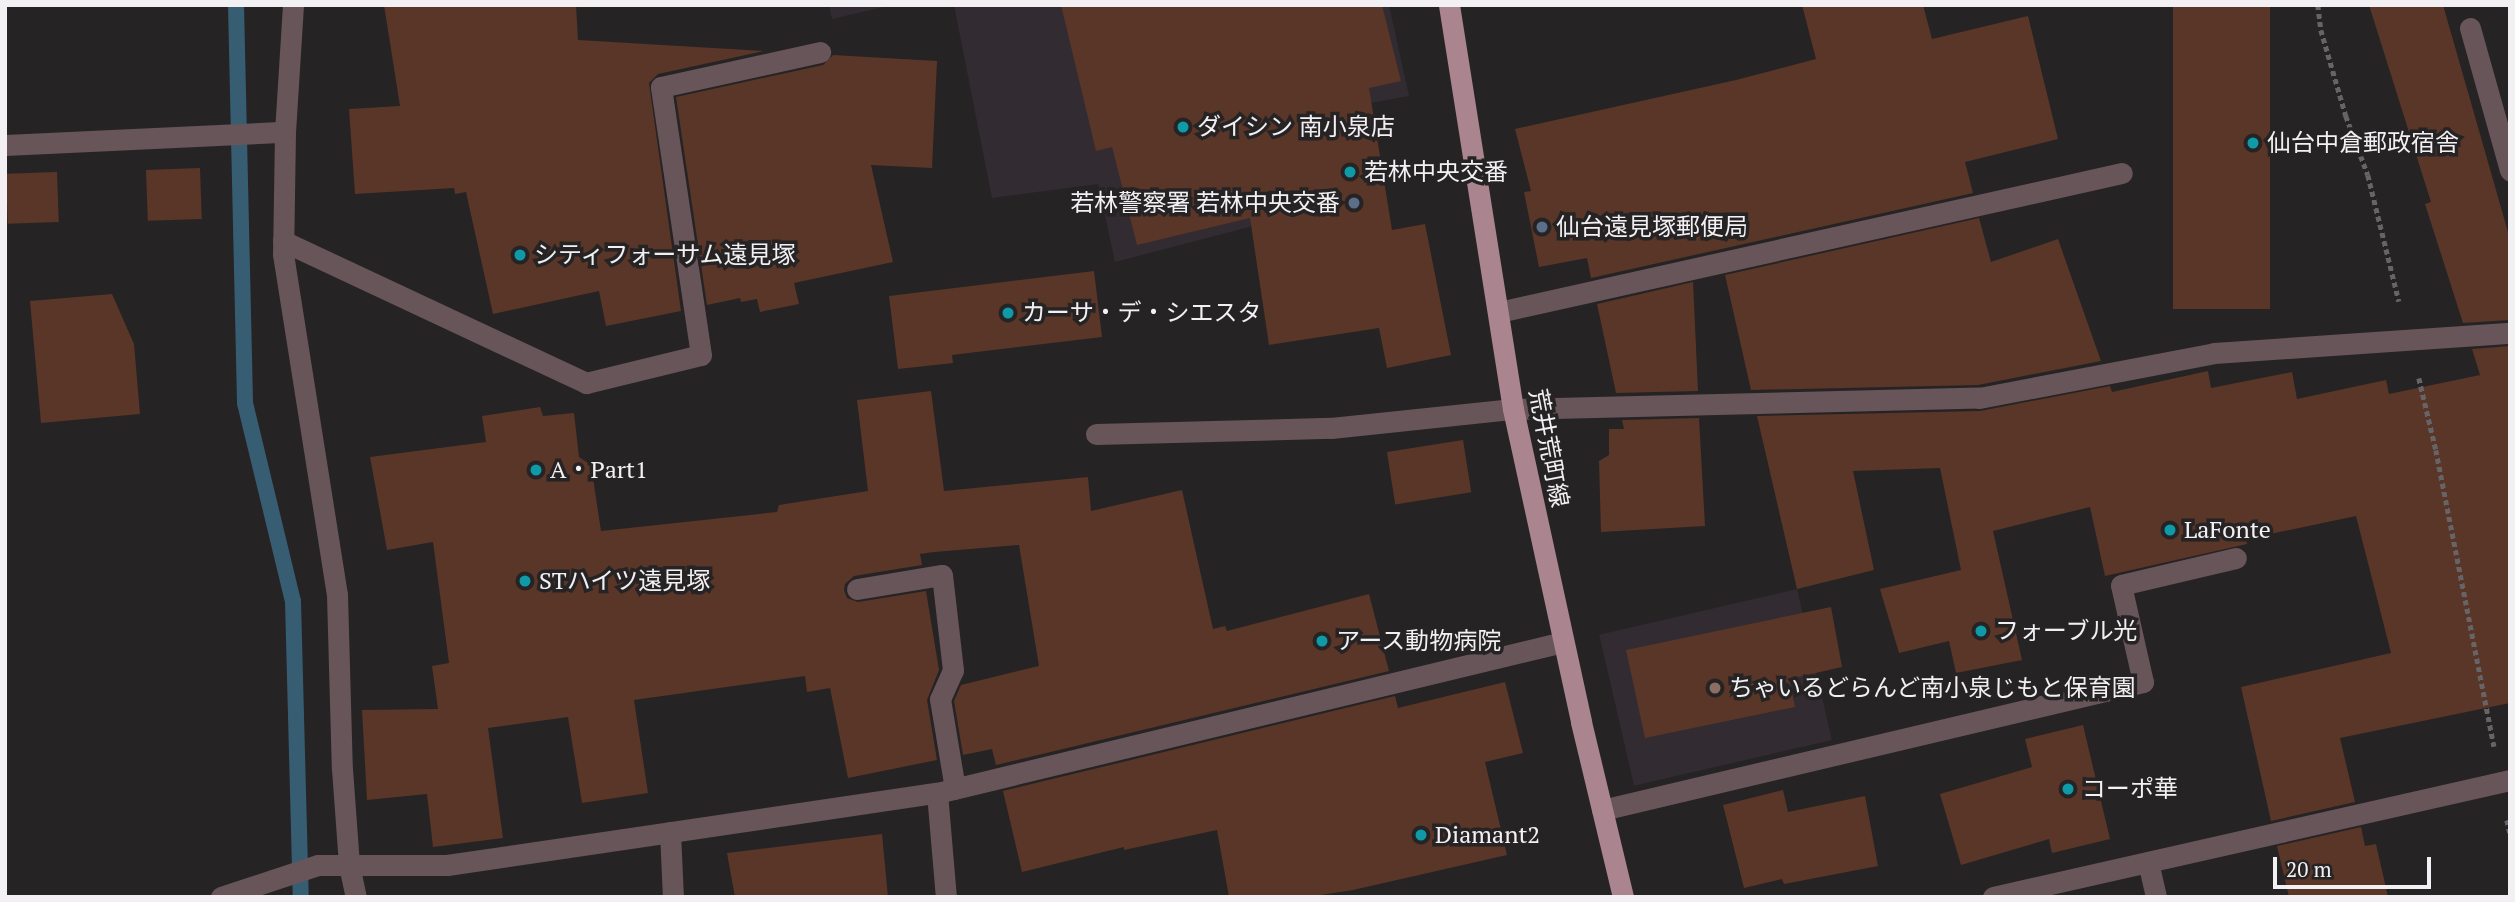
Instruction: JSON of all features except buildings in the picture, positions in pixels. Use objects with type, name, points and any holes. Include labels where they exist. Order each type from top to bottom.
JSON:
[{"type":"main road","name":"荒井荒町線","points":[[1449,5],[1513,409],[1563,642],[1623,897]]},
{"type":"street","points":[[293,5],[274,132],[283,241],[337,595],[342,769],[349,866],[356,897]]},
{"type":"street","points":[[2470,29],[2510,170]]},
{"type":"street","points":[[283,241],[586,383],[701,355],[661,87],[820,52]]},
{"type":"street","points":[[5,145],[274,132]]},
{"type":"street","points":[[1499,312],[2122,173]]},
{"type":"street","points":[[1096,434],[1331,428],[1513,409],[1979,398],[2214,353],[2510,333]]},
{"type":"street","points":[[1602,810],[2143,682],[2121,585],[2236,558]]},
{"type":"street","points":[[857,589],[942,575],[953,670],[940,699],[946,791],[946,897]]},
{"type":"street","points":[[221,897],[318,865],[447,865],[946,791],[1563,642]]},
{"type":"street","points":[[1993,897],[2505,782]]},
{"type":"street","points":[[670,832],[673,897]]},
{"type":"street","points":[[2148,862],[2156,897]]},
{"type":"path","points":[[2318,5],[2346,116],[2368,175],[2437,450],[2505,782]]},
{"type":"shaded area","points":[[829,5],[892,5],[832,19]]},
{"type":"shaded area","name":"ダイシン 南小泉店","points":[[954,5],[1389,5],[1409,96],[1293,117],[1310,211],[1115,262],[1098,184],[992,198]]},
{"type":"shaded area","name":"ちゃいるどらんど南小泉じもと保育園","points":[[1797,589],[1832,740],[1634,786],[1599,635]]},
{"type":"waterway","points":[[236,5],[245,403],[293,601],[301,897]]},
{"type":"place","name":"ダイシン 南小泉店","points":[[1183,127]]},
{"type":"place","name":"仙台中倉郵政宿舎","points":[[2253,143]]},
{"type":"place","name":"若林中央交番","points":[[1350,172]]},
{"type":"place","name":"若林警察署 若林中央交番","points":[[1354,203]]},
{"type":"place","name":"仙台遠見塚郵便局","points":[[1542,227]]},
{"type":"place","name":"シティフォーサム遠見塚","points":[[520,255]]},
{"type":"place","name":"カーサ・デ・シエスタ","points":[[1008,313]]},
{"type":"place","name":"A・Part1","points":[[536,470]]},
{"type":"place","name":"LaFonte","points":[[2170,530]]},
{"type":"place","name":"STハイツ遠見塚","points":[[525,581]]},
{"type":"place","name":"フォーブル光","points":[[1981,631]]},
{"type":"place","name":"アース動物病院","points":[[1322,641]]},
{"type":"place","name":"ちゃいるどらんど南小泉じもと保育園","points":[[1715,688]]},
{"type":"place","name":"コーポ華","points":[[2068,789]]},
{"type":"place","name":"Diamant2","points":[[1421,835]]}]
